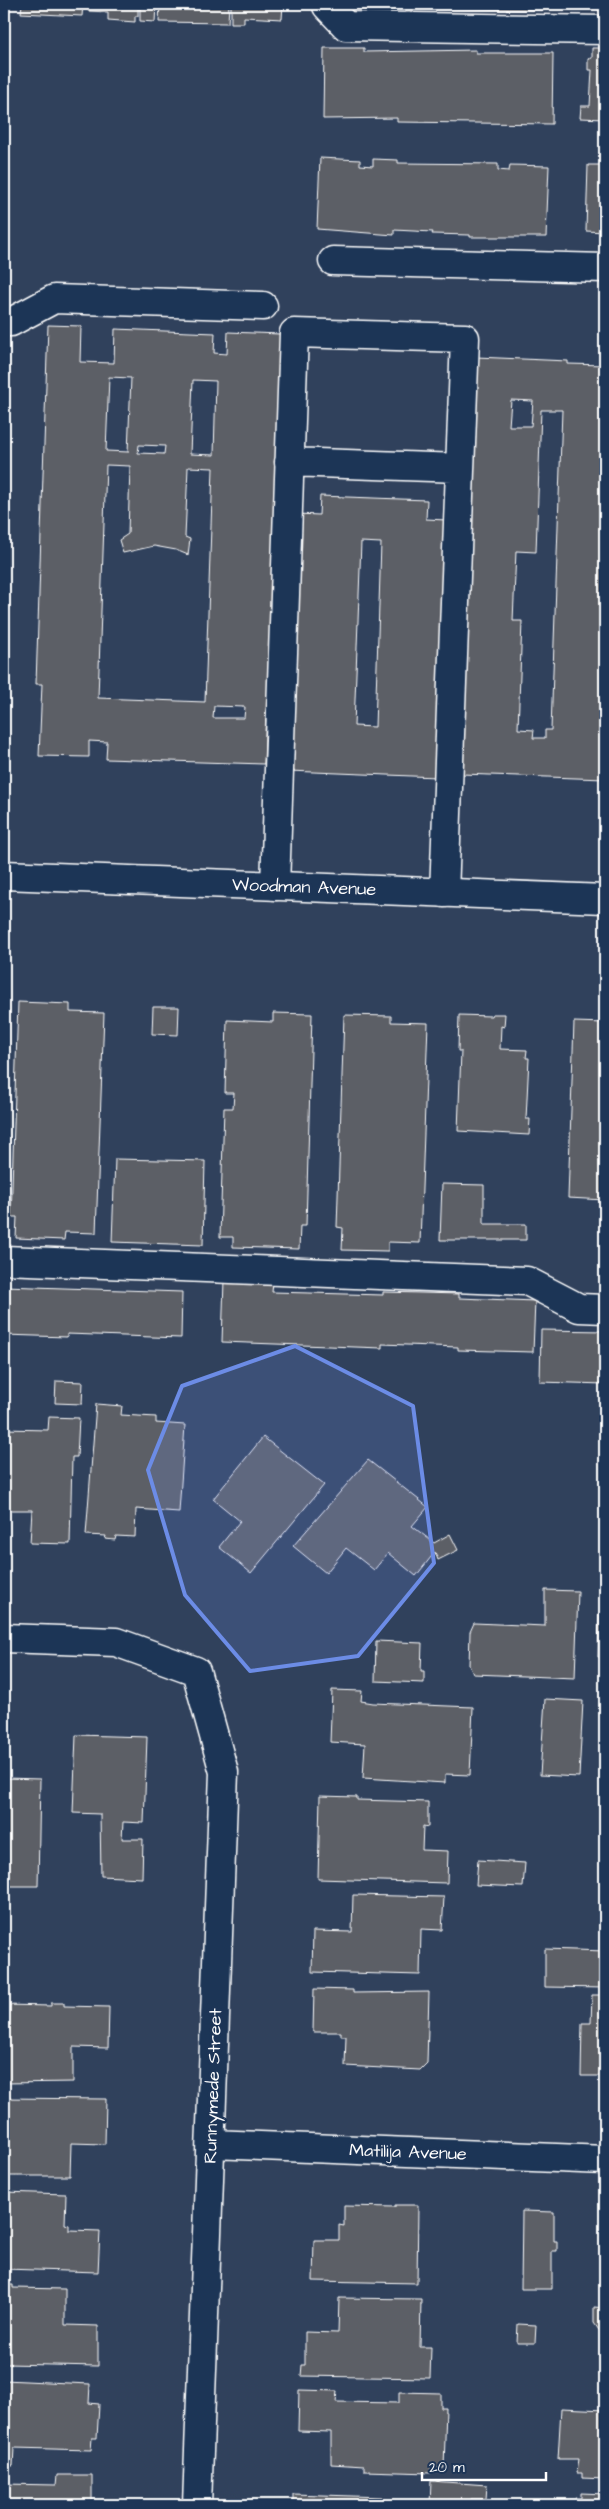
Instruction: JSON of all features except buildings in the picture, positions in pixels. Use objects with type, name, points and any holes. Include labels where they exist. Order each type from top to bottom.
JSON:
[{"type":"street","points":[[327,4],[346,26],[605,30]]},
{"type":"street","points":[[333,261],[605,268]]},
{"type":"street","points":[[4,322],[11,322],[54,299],[263,306]]},
{"type":"street","points":[[275,886],[294,333],[465,338],[444,893]]},
{"type":"street","points":[[290,462],[460,468]]},
{"type":"street","name":"Woodman Avenue","points":[[4,874],[605,899]]},
{"type":"street","points":[[4,1260],[527,1281],[579,1308],[605,1309]]},
{"type":"street","name":"Runnymede Street","points":[[4,1638],[116,1642],[196,1671],[224,1772],[212,2144],[197,2505]]},
{"type":"street","name":"Matilija Avenue","points":[[212,2144],[605,2160]]},
{"type":"highlighted area","points":[[295,1346],[413,1406],[434,1563],[358,1656],[250,1671],[185,1595],[148,1470],[182,1386]]}]
